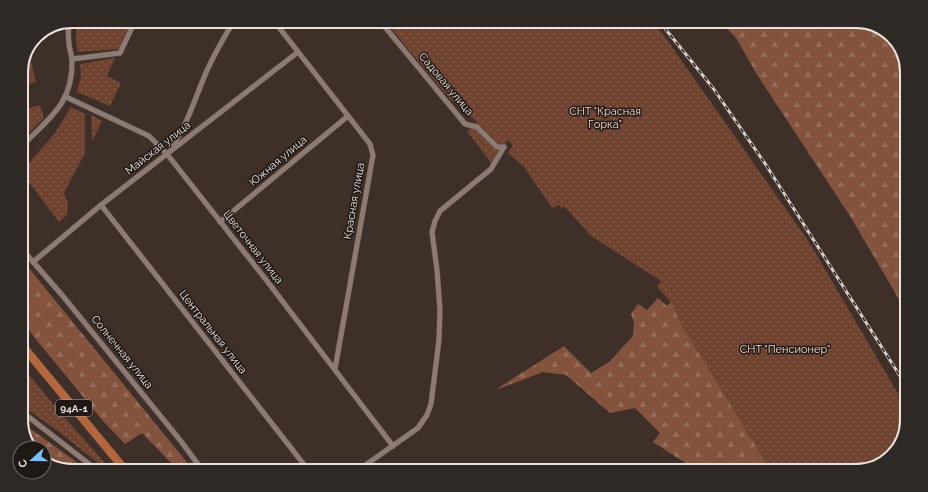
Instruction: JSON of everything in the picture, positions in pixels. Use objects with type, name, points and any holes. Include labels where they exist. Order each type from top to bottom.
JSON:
[{"type":"main road","name":"94А-1","points":[[28,352],[120,464]]},
{"type":"street","points":[[28,140],[59,108],[66,97],[71,84],[72,58],[69,43],[69,28]]},
{"type":"street","points":[[72,58],[120,53],[132,28]]},
{"type":"street","points":[[167,154],[187,122],[213,57],[230,28]]},
{"type":"street","name":"Красная улица","points":[[279,28],[370,144],[373,155],[335,369]]},
{"type":"street","name":"Садовая улица","points":[[386,28],[465,124],[477,128],[497,147],[504,147],[491,169],[440,211],[434,221],[432,232],[440,310],[439,340],[431,404],[427,415],[418,428],[393,446]]},
{"type":"street","name":"Майская улица","points":[[33,262],[101,205],[298,52]]},
{"type":"street","name":"Цветочная улица","points":[[66,97],[149,136],[167,154],[335,369],[393,446]]},
{"type":"street","name":"Южная улица","points":[[220,222],[348,116]]},
{"type":"street","name":"Центральная улица","points":[[101,205],[304,464]]},
{"type":"street","name":"Солнечная улица","points":[[28,256],[151,403],[198,464]]},
{"type":"street","points":[[28,416],[89,464]]},
{"type":"street","points":[[367,464],[393,446]]},
{"type":"green space","points":[[77,28],[128,28],[119,49],[78,52],[76,32]]},
{"type":"green space","name":"СНТ \"Красная Горка\"","points":[[391,28],[657,28],[663,34],[809,242],[900,397],[899,429],[893,445],[881,457],[862,464],[767,464],[681,324],[671,302],[657,287],[661,281],[591,236],[564,206],[562,209],[559,205],[552,208],[524,167],[508,153],[513,145],[508,140],[491,163],[467,131],[477,122],[448,97]]},
{"type":"green space","points":[[727,28],[862,28],[881,35],[893,47],[898,58],[900,69],[900,301],[850,216],[756,73],[736,38]]},
{"type":"green space","points":[[115,58],[107,76],[121,83],[110,106],[77,92],[81,76],[80,64]]},
{"type":"green space","points":[[29,61],[31,61],[36,82],[28,84],[28,69]]},
{"type":"green space","points":[[40,105],[44,118],[28,134],[28,108]]},
{"type":"green space","points":[[71,107],[85,114],[85,153],[64,193],[68,204],[67,215],[59,222],[28,181],[28,164],[55,133]]},
{"type":"green space","points":[[91,115],[102,121],[92,141]]},
{"type":"green space","points":[[28,267],[188,464],[172,464],[142,433],[125,444],[103,421],[28,328]]},
{"type":"green space","points":[[658,298],[667,306],[671,302],[681,324],[767,464],[687,464],[653,442],[660,433],[635,408],[610,413],[566,375],[543,372],[495,390],[564,346],[591,373],[609,362],[633,336],[634,323],[631,314],[638,304],[647,310]]},
{"type":"green space","points":[[28,373],[106,464],[99,464],[58,431],[28,410]]},
{"type":"green space","points":[[29,428],[46,440],[32,440]]},
{"type":"green space","points":[[52,444],[79,464],[72,464],[52,460]]},
{"type":"railway","points":[[665,28],[713,88],[766,165],[900,376]]},
{"type":"park label","name":"СНТ \"Пенсионер\"","points":[[785,349]]}]
